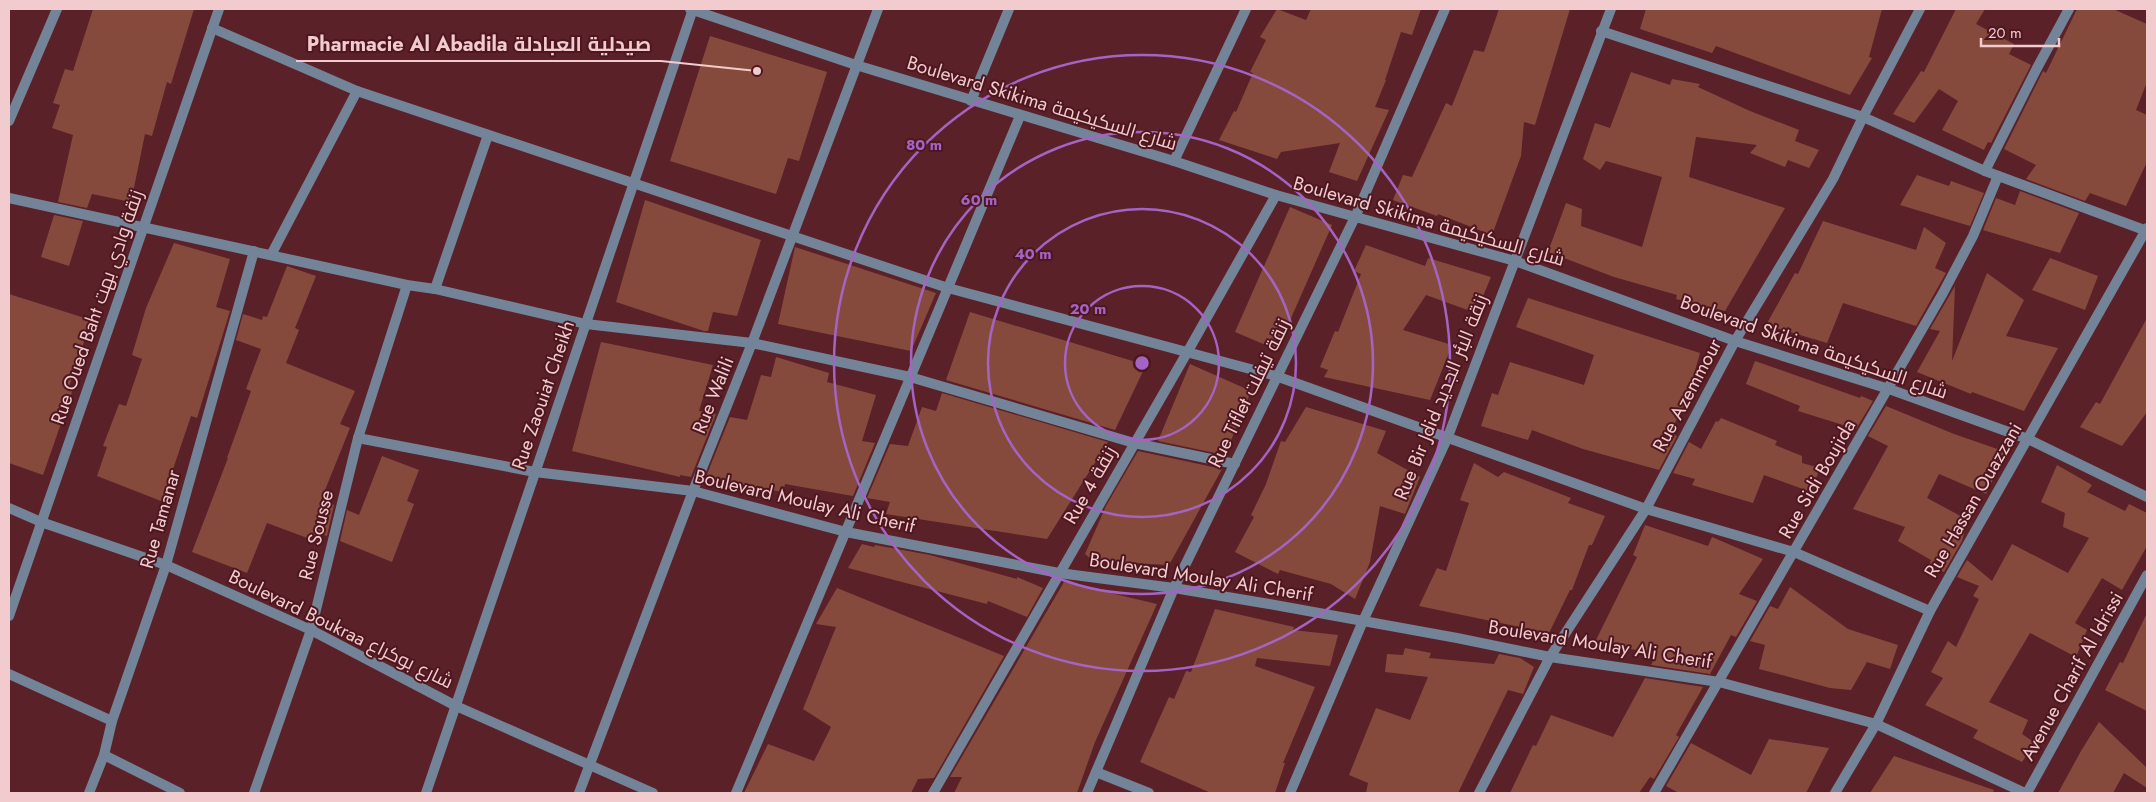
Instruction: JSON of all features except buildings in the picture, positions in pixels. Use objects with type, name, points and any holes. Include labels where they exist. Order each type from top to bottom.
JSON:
[{"type":"street","points":[[9,121],[57,9]]},
{"type":"street","name":"Rue Oued Baht زنقة وادي بهت","points":[[9,616],[219,9]]},
{"type":"street","name":"Boulevard Skikima شارع السكيكيمة","points":[[692,9],[856,65],[1174,161],[1276,195],[1515,261],[1735,341],[1889,389],[2028,439],[2147,497]]},
{"type":"street","name":"Rue Zaouiat Cheikh","points":[[426,793],[692,9]]},
{"type":"street","name":"Rue Walili","points":[[579,793],[878,9]]},
{"type":"street","points":[[971,101],[1009,9]]},
{"type":"street","points":[[1174,161],[1246,9]]},
{"type":"street","name":"Rue Tiflet زنقة تيفلت","points":[[1086,793],[1174,588],[1276,376],[1356,216],[1445,9]]},
{"type":"street","name":"Rue Bir Jdid زنقة البئر الجديد","points":[[1290,793],[1363,621],[1447,438],[1611,9]]},
{"type":"street","name":"Rue Azemmour","points":[[1479,793],[1550,657],[1646,509],[1735,341],[1833,179],[1863,117],[1920,9]]},
{"type":"street","points":[[1985,171],[2069,9]]},
{"type":"street","points":[[212,28],[357,92],[948,288],[1276,376],[1646,509],[1794,552],[1930,611]]},
{"type":"street","points":[[1601,31],[1863,117],[1985,171],[2147,230]]},
{"type":"street","points":[[271,255],[357,92]]},
{"type":"street","points":[[736,793],[1020,116]]},
{"type":"street","points":[[435,289],[488,135]]},
{"type":"street","name":"Rue Sidi Boujida","points":[[1654,793],[1889,389],[1972,236],[1998,176]]},
{"type":"street","name":"Rue 4 زنقة","points":[[933,793],[1276,195]]},
{"type":"street","points":[[9,198],[407,285],[435,289],[586,324],[752,343],[910,377],[1134,443],[1234,464]]},
{"type":"street","name":"Rue Hassan Ouazzani","points":[[1836,793],[1876,724],[1930,611],[2147,230]]},
{"type":"street","name":"Rue Tamanar","points":[[89,793],[104,755],[112,721],[166,565],[254,251]]},
{"type":"street","name":"Rue Sousse","points":[[254,793],[311,630],[358,438],[407,285]]},
{"type":"street","name":"Boulevard Moulay Ali Cherif","points":[[358,438],[534,472],[693,491],[846,532],[1059,573],[1174,588],[1457,638],[1550,657],[1719,682],[1876,724],[2026,793]]},
{"type":"street","name":"Boulevard Boukraa شارع بوكراع","points":[[9,508],[41,522],[166,565],[311,630],[456,706],[654,793]]},
{"type":"street","name":"Avenue Charif Al Idrissi","points":[[2026,793],[2147,575]]},
{"type":"street","points":[[9,674],[112,721]]},
{"type":"street","points":[[104,755],[180,793]]},
{"type":"street","points":[[1096,772],[1149,793]]},
{"type":"place","name":"Pharmacie Al Abadila صيدلية العبادلة","points":[[757,71]]}]
